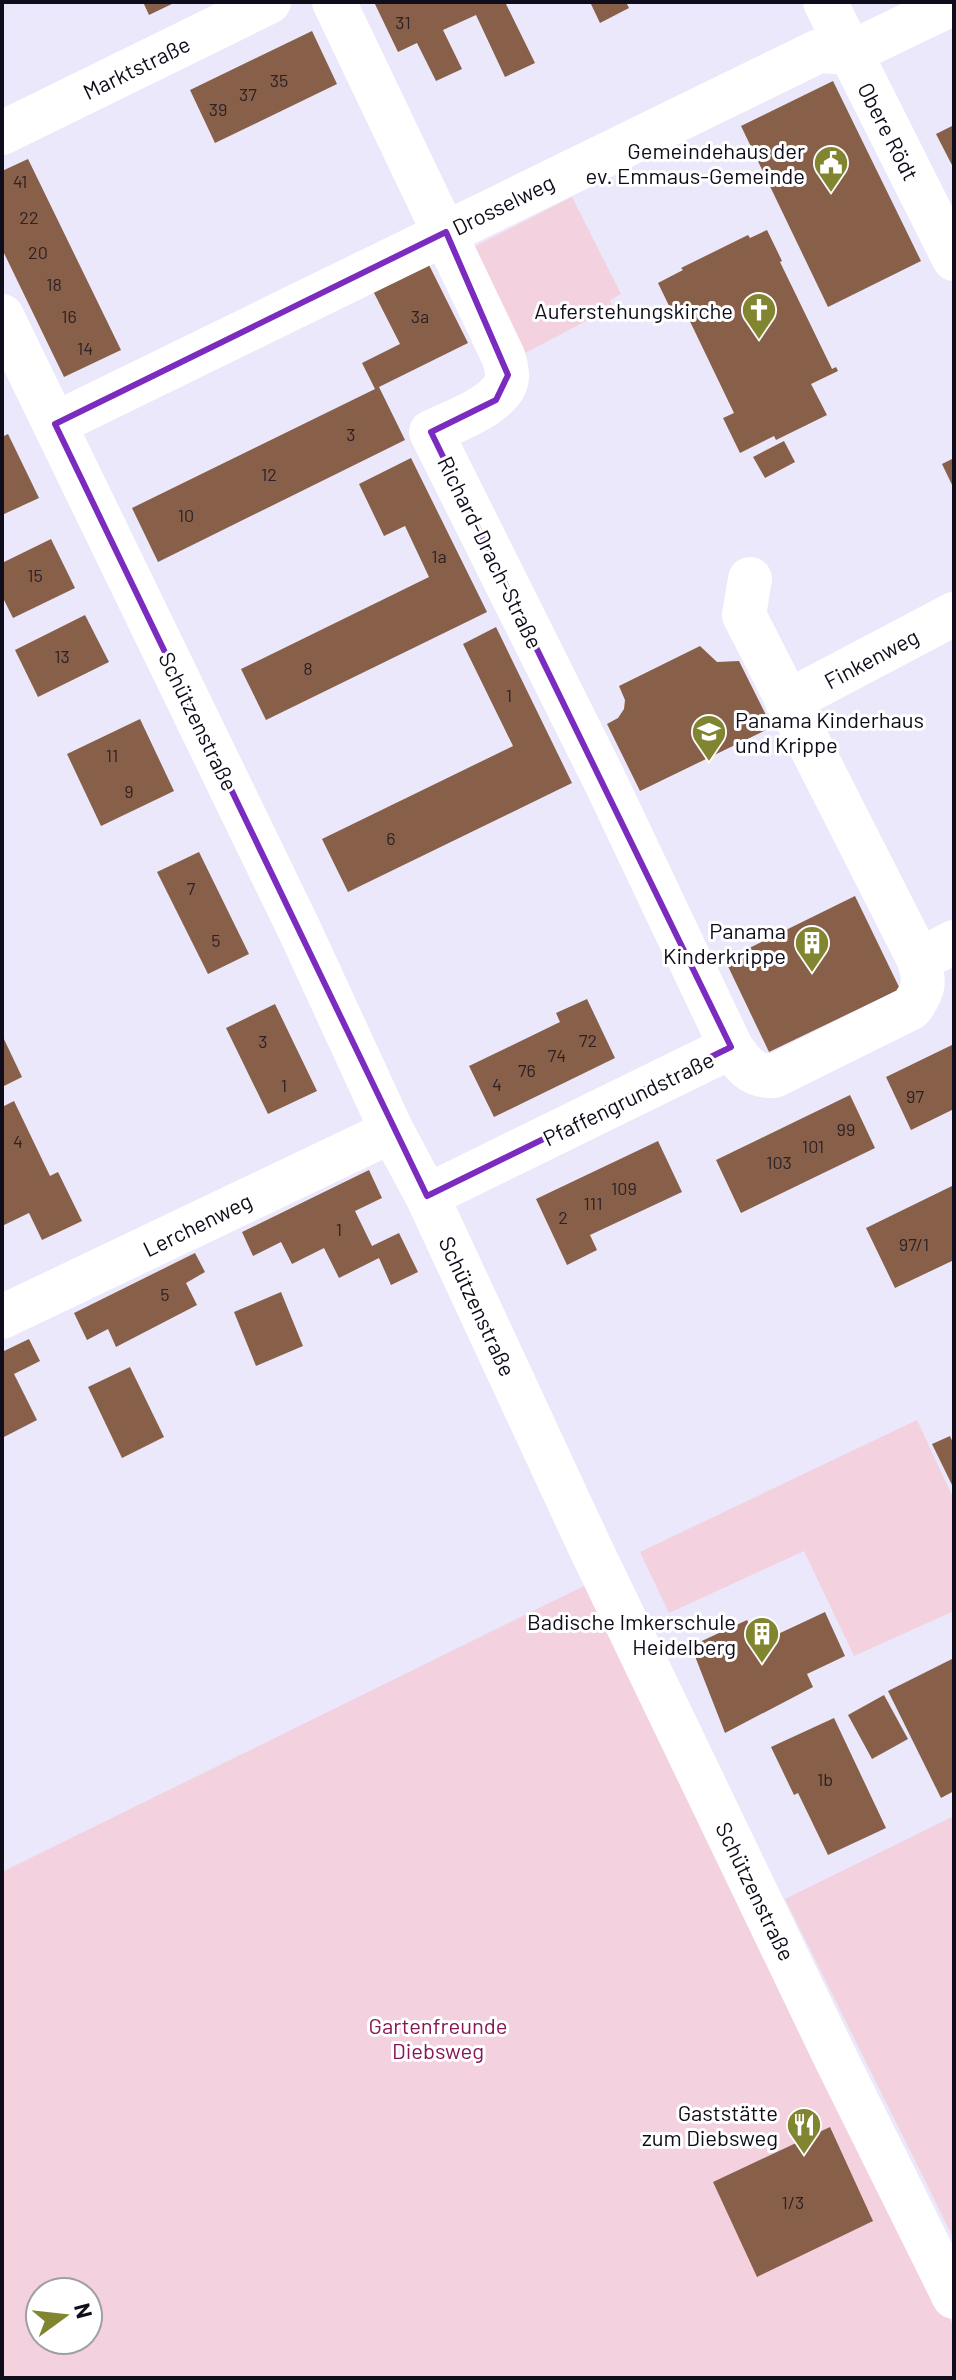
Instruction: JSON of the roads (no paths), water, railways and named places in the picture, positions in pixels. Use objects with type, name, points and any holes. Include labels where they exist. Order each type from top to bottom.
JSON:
[{"type":"street","name":"Marktstraße","points":[[2,133],[269,2]]},
{"type":"street","name":"Richard-Drach-Straße","points":[[334,2],[446,232],[503,356],[508,375],[506,386],[496,400],[431,432],[605,781],[731,1047]]},
{"type":"street","name":"Obere Rödt","points":[[825,2],[954,259]]},
{"type":"street","name":"Drosselweg","points":[[55,424],[819,51],[850,53],[954,3]]},
{"type":"street","name":"Schützenstraße","points":[[2,316],[300,931],[392,1131],[427,1196],[588,1543],[954,2297]]},
{"type":"street","points":[[750,579],[744,615],[787,702],[936,951]]},
{"type":"street","name":"Finkenweg","points":[[787,702],[954,614]]},
{"type":"street","name":"Pfaffengrundstraße","points":[[427,1196],[731,1047],[745,1067],[761,1077],[774,1076],[911,1008],[919,997],[936,951]]},
{"type":"street","name":"Lerchenweg","points":[[2,1317],[392,1131]]},
{"type":"place","name":"Gemeindehaus der ev. Emmaus-Gemeinde","points":[[831,194]]},
{"type":"place","name":"Auferstehungskirche","points":[[759,341]]},
{"type":"place","name":"Panama Kinderhaus und Krippe","points":[[709,763]]},
{"type":"place","name":"Panama Kinderkrippe","points":[[812,974]]},
{"type":"place","name":"Badische Imkerschule Heidelberg","points":[[762,1665]]},
{"type":"place","name":"Gaststätte zum Diebsweg","points":[[804,2156]]},
{"type":"park label","name":"Gartenfreunde Diebsweg","points":[[438,2038]]}]
